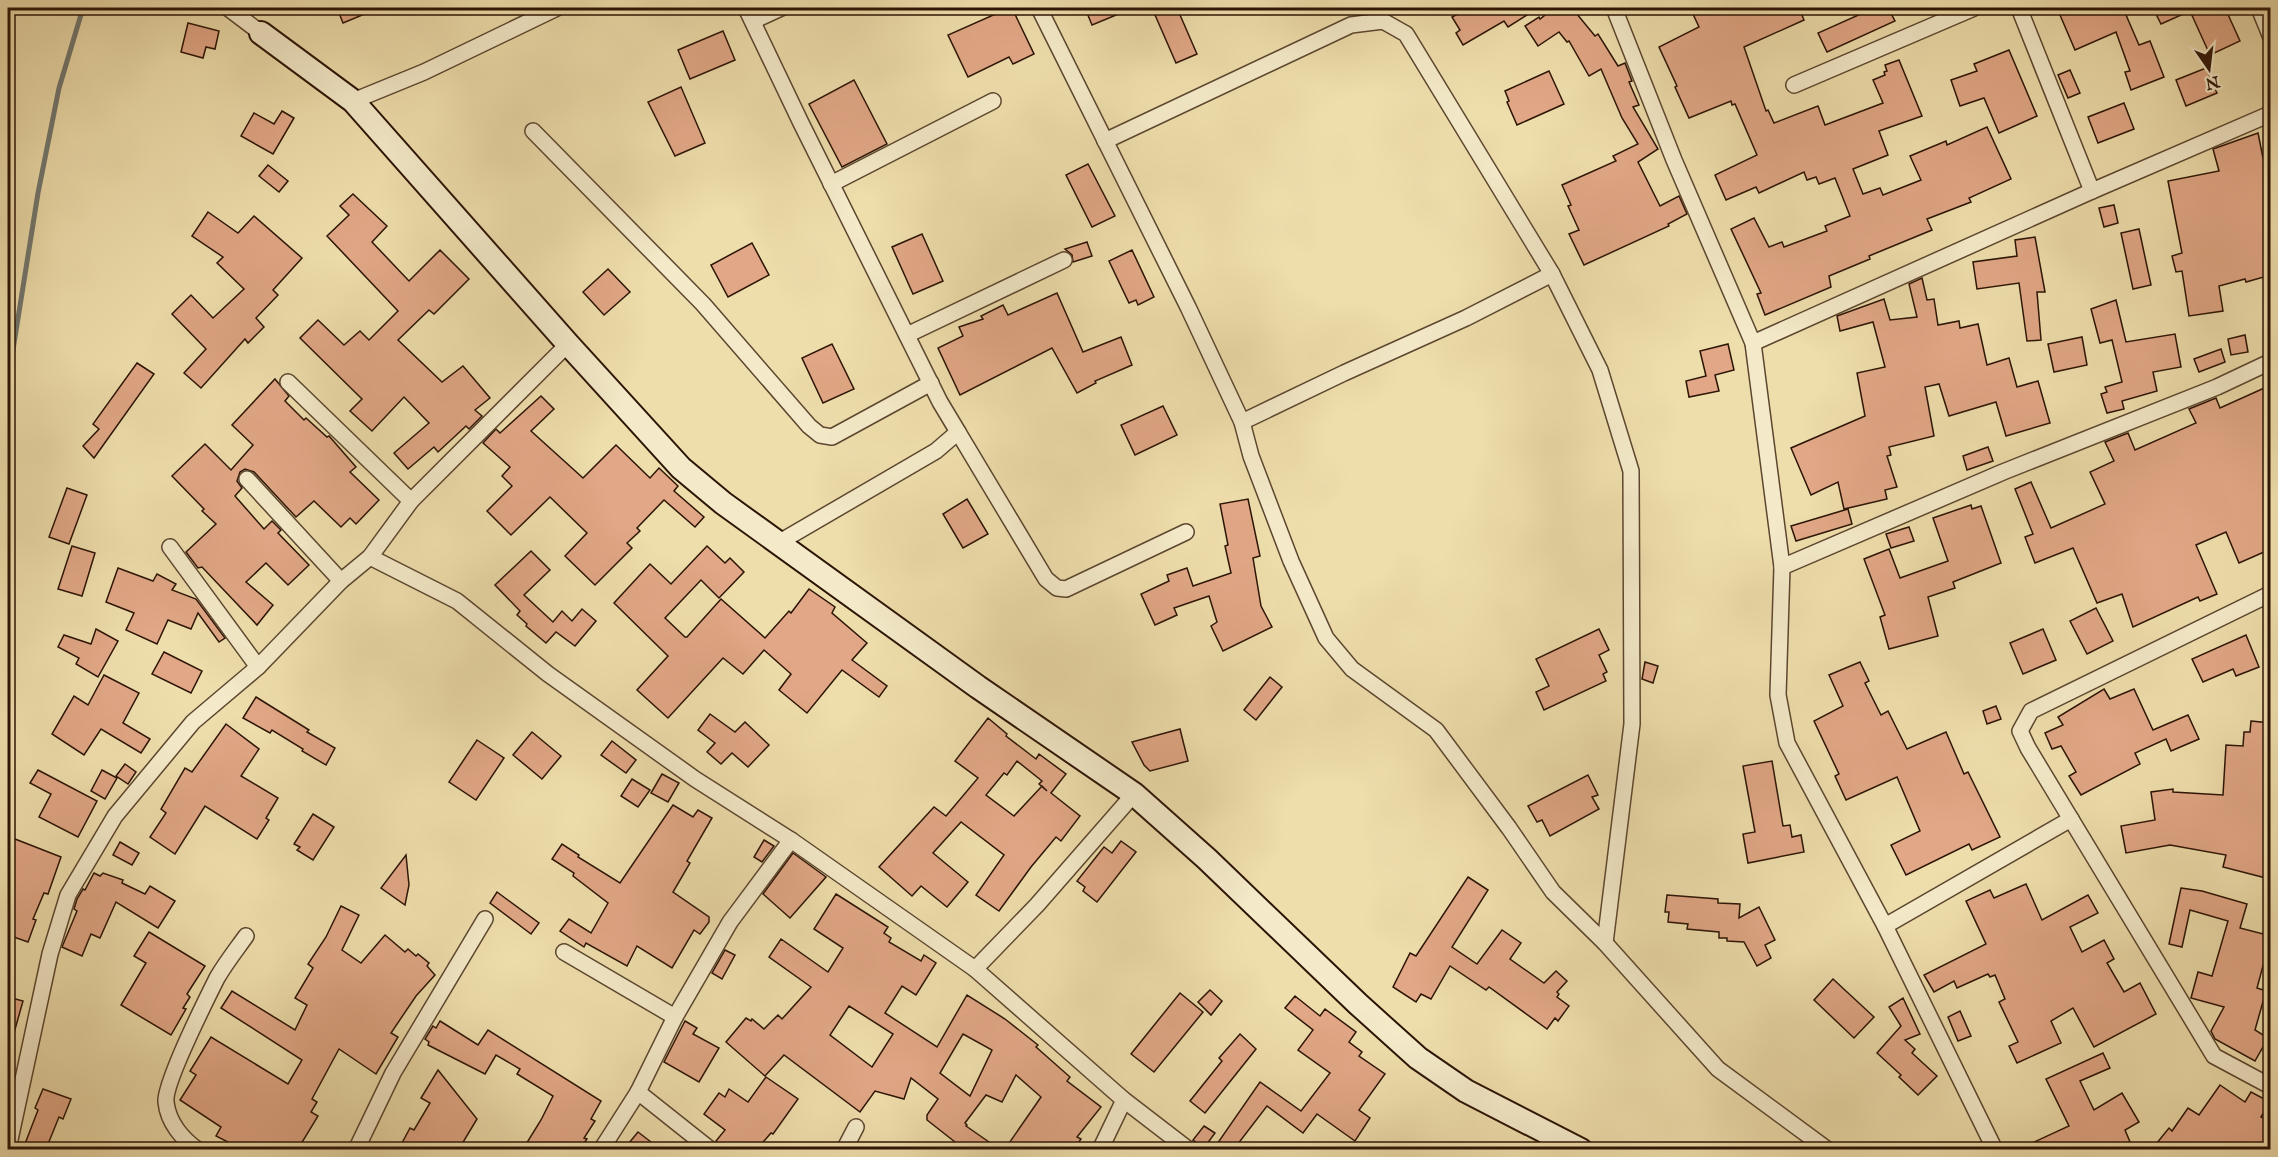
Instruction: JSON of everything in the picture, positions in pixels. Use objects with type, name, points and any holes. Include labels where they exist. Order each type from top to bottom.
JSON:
[{"type":"street","points":[[228,8],[353,101],[681,468],[778,543],[978,687],[1134,794],[1208,858],[1350,996],[1418,1058],[1466,1091],[1581,1149]]},
{"type":"street","points":[[353,101],[424,72],[557,8]]},
{"type":"street","points":[[781,8],[750,14],[831,184],[931,383],[1047,579],[1057,588],[1066,589],[1186,532]]},
{"type":"street","points":[[1039,8],[1207,346],[1242,422],[1251,456],[1291,561],[1326,638],[1352,669],[1436,730],[1509,828],[1553,892],[1605,943],[1718,1069],[1828,1149]]},
{"type":"street","points":[[1614,8],[1674,160],[1753,343],[1782,567],[1778,695],[1787,743],[1885,927],[1995,1149]]},
{"type":"street","points":[[1794,85],[1974,8]]},
{"type":"street","points":[[2019,8],[2092,191]]},
{"type":"street","points":[[2259,8],[2271,35]]},
{"type":"street","points":[[1105,141],[1351,25],[1383,21],[1406,34],[1552,274],[1600,370],[1631,471],[1632,724],[1605,943]]},
{"type":"street","points":[[831,184],[993,101]]},
{"type":"street","points":[[1753,343],[2092,191],[2271,114]]},
{"type":"street","points":[[533,131],[703,304],[809,426],[820,435],[832,437],[931,383]]},
{"type":"street","points":[[908,335],[1064,260]]},
{"type":"street","points":[[1242,422],[1466,318],[1552,274]]},
{"type":"street","points":[[8,1149],[50,954],[68,896],[115,816],[193,722],[258,667],[342,581],[370,557],[411,501],[568,344]]},
{"type":"street","points":[[1782,567],[2003,472],[2217,387],[2271,362]]},
{"type":"street","points":[[288,382],[411,501]]},
{"type":"street","points":[[778,543],[936,451],[958,432]]},
{"type":"street","points":[[247,480],[342,581]]},
{"type":"street","points":[[170,547],[258,667]]},
{"type":"street","points":[[370,557],[458,601],[549,674],[695,779],[791,840],[975,969],[1124,1100],[1189,1149]]},
{"type":"street","points":[[2271,594],[2031,711],[2020,731],[2028,748],[2214,1056],[2271,1086]]},
{"type":"street","points":[[975,969],[1037,905],[1134,794]]},
{"type":"street","points":[[1885,927],[2071,819]]},
{"type":"street","points":[[601,1149],[638,1092],[675,1017],[730,922],[791,840]]},
{"type":"street","points":[[356,1149],[393,1073],[485,919]]},
{"type":"street","points":[[198,1149],[184,1141],[165,1101],[171,1078],[218,978],[246,936]]},
{"type":"street","points":[[564,952],[675,1017]]},
{"type":"street","points":[[638,1092],[711,1149]]},
{"type":"street","points":[[1100,1149],[1124,1100]]},
{"type":"street","points":[[844,1149],[856,1127]]},
{"type":"building","points":[[337,8],[379,8],[343,23]]},
{"type":"building","points":[[1012,8],[1034,54],[1013,64],[1009,57],[968,77],[948,35]]},
{"type":"building","points":[[1085,8],[1133,8],[1092,25]]},
{"type":"building","points":[[1152,8],[1177,8],[1197,54],[1176,63]]},
{"type":"building","points":[[1469,8],[1538,8],[1508,27],[1504,21],[1463,45],[1456,33],[1460,30],[1452,17]]},
{"type":"building","points":[[1554,8],[1572,8],[1595,36],[1598,34],[1618,66],[1625,63],[1632,81],[1629,82],[1639,105],[1633,107],[1658,149],[1638,162],[1660,206],[1679,196],[1687,214],[1668,224],[1669,226],[1584,265],[1569,234],[1579,230],[1568,206],[1571,205],[1562,185],[1616,161],[1613,156],[1638,144],[1622,118],[1601,69],[1589,76],[1569,41],[1567,42],[1559,32],[1538,46],[1525,26],[1539,17],[1540,19]]},
{"type":"building","points":[[1701,8],[1799,8],[1804,20],[1744,47],[1766,111],[1768,110],[1774,123],[1818,106],[1825,125],[1883,103],[1873,80],[1885,75],[1884,72],[1887,71],[1885,65],[1899,60],[1922,116],[1879,131],[1888,155],[1853,169],[1863,194],[1880,188],[1883,195],[1921,180],[1910,156],[1946,141],[1947,145],[1987,127],[2011,179],[1969,198],[1971,202],[1927,219],[1932,230],[1869,256],[1870,259],[1829,276],[1831,287],[1765,315],[1757,294],[1761,293],[1731,229],[1754,218],[1769,247],[1782,242],[1784,247],[1827,231],[1825,226],[1850,216],[1835,178],[1819,184],[1816,177],[1807,180],[1804,172],[1759,193],[1756,187],[1726,200],[1715,175],[1757,155],[1735,104],[1732,105],[1731,101],[1689,118],[1659,47],[1699,27],[1692,12]]},
{"type":"building","points":[[1874,8],[1888,8],[1895,21],[1827,52],[1818,33]]},
{"type":"building","points":[[2057,8],[2123,8],[2139,45],[2150,41],[2164,77],[2131,90],[2125,72],[2130,71],[2116,32],[2075,50]]},
{"type":"building","points":[[2153,8],[2225,8],[2240,41],[2210,55],[2190,11],[2161,24]]},
{"type":"building","points":[[188,23],[219,31],[215,49],[206,47],[203,58],[181,52]]},
{"type":"building","points":[[723,31],[735,60],[690,79],[678,50]]},
{"type":"building","points":[[2009,50],[2037,116],[1999,133],[1984,98],[1960,106],[1951,80],[1977,71],[1974,64]]},
{"type":"building","points":[[2206,68],[2217,93],[2186,106],[2176,80]]},
{"type":"building","points":[[2070,70],[2080,93],[2068,98],[2058,75]]},
{"type":"building","points":[[1549,71],[1564,104],[1517,125],[1505,91]]},
{"type":"building","points":[[854,80],[887,144],[842,167],[809,104]]},
{"type":"building","points":[[681,87],[705,143],[675,156],[648,102]]},
{"type":"building","points":[[2124,103],[2134,129],[2098,143],[2088,117]]},
{"type":"building","points":[[282,111],[294,118],[273,154],[241,136],[254,113],[274,124]]},
{"type":"building","points":[[2258,133],[2263,158],[2267,157],[2271,174],[2271,275],[2219,286],[2223,311],[2189,316],[2182,271],[2176,272],[2172,256],[2182,253],[2168,181],[2219,171],[2213,149]]},
{"type":"building","points":[[1088,164],[1115,216],[1092,227],[1066,175]]},
{"type":"building","points":[[268,165],[288,181],[279,192],[259,176]]},
{"type":"building","points":[[353,194],[387,226],[372,242],[409,281],[440,250],[469,279],[434,314],[429,310],[398,340],[442,382],[463,366],[490,398],[475,410],[482,416],[469,429],[466,426],[438,452],[434,447],[408,469],[394,453],[429,423],[404,397],[372,431],[350,411],[362,399],[300,338],[318,320],[344,345],[360,331],[369,340],[398,311],[327,236],[349,215],[340,206]]},
{"type":"building","points":[[2114,205],[2118,223],[2104,227],[2099,208]]},
{"type":"building","points":[[208,212],[238,233],[254,216],[302,258],[273,290],[278,295],[256,318],[264,327],[248,343],[245,339],[201,388],[184,373],[206,349],[172,314],[191,295],[213,318],[244,289],[217,263],[223,257],[192,236]]},
{"type":"building","points":[[2139,229],[2151,285],[2133,289],[2121,233]]},
{"type":"building","points":[[922,234],[943,281],[913,294],[892,247]]},
{"type":"building","points":[[2035,237],[2045,292],[2037,292],[2041,340],[2027,341],[2019,283],[1977,289],[1973,262],[2017,256],[2015,240]]},
{"type":"building","points":[[1087,242],[1092,256],[1073,262],[1072,255],[1065,249]]},
{"type":"building","points":[[752,243],[769,275],[728,297],[711,265]]},
{"type":"building","points":[[1132,250],[1154,297],[1138,305],[1136,300],[1129,303],[1109,261]]},
{"type":"building","points":[[608,269],[630,292],[604,315],[583,292]]},
{"type":"building","points":[[1922,278],[1927,300],[1934,299],[1938,325],[1959,321],[1960,328],[1978,324],[1987,365],[2009,358],[2017,387],[2038,381],[2050,423],[2006,436],[1996,402],[1949,416],[1939,384],[1925,387],[1934,436],[1889,447],[1891,455],[1887,456],[1897,487],[1885,490],[1887,499],[1844,509],[1838,482],[1811,495],[1791,448],[1865,416],[1857,373],[1885,367],[1873,322],[1840,331],[1837,316],[1884,299],[1890,320],[1917,317],[1909,284]]},
{"type":"building","points":[[1057,293],[1083,352],[1121,337],[1132,365],[1095,381],[1096,383],[1077,393],[1052,348],[960,395],[938,348],[963,336],[959,327],[983,319],[981,316],[1003,305],[1008,315]]},
{"type":"building","points":[[2116,300],[2126,342],[2175,334],[2181,367],[2153,372],[2157,391],[2122,401],[2124,409],[2107,413],[2101,394],[2107,392],[2105,387],[2122,382],[2112,340],[2100,343],[2091,309]]},
{"type":"building","points":[[2245,335],[2248,352],[2231,355],[2228,339]]},
{"type":"building","points":[[2082,337],[2087,365],[2054,372],[2048,344]]},
{"type":"building","points":[[832,344],[854,389],[823,403],[802,358]]},
{"type":"building","points":[[1728,344],[1734,370],[1715,375],[1719,391],[1689,397],[1686,381],[1706,376],[1700,351]]},
{"type":"building","points":[[2221,349],[2225,362],[2199,372],[2194,359]]},
{"type":"building","points":[[137,363],[154,374],[94,458],[83,446],[99,429],[93,424]]},
{"type":"building","points":[[275,379],[289,396],[285,401],[304,420],[306,418],[327,437],[329,436],[356,467],[350,472],[379,500],[356,524],[350,518],[341,527],[314,501],[296,517],[254,472],[245,469],[240,472],[237,481],[242,488],[235,496],[264,529],[272,521],[281,530],[278,533],[309,565],[288,585],[266,563],[246,582],[273,605],[257,625],[202,567],[198,568],[186,552],[216,524],[172,476],[205,444],[231,470],[253,445],[232,425]]},
{"type":"building","points":[[2271,385],[2271,549],[2239,563],[2226,532],[2196,545],[2217,594],[2200,601],[2198,597],[2133,627],[2122,594],[2097,603],[2073,548],[2035,563],[2025,537],[2033,534],[2015,489],[2031,482],[2051,528],[2105,504],[2090,472],[2114,461],[2105,442],[2128,433],[2135,450],[2196,423],[2189,409],[2216,398],[2220,408]]},
{"type":"building","points":[[541,396],[554,409],[531,431],[583,478],[616,445],[650,478],[659,468],[678,486],[674,491],[704,517],[695,527],[664,500],[637,528],[640,531],[627,543],[632,548],[595,585],[565,556],[587,533],[550,497],[511,535],[487,511],[512,486],[502,476],[510,467],[483,443],[496,429],[500,433]]},
{"type":"building","points":[[1163,406],[1177,435],[1135,455],[1121,425]]},
{"type":"building","points":[[1988,447],[1993,461],[1967,470],[1963,456]]},
{"type":"building","points":[[67,488],[87,495],[69,544],[49,537]]},
{"type":"building","points":[[967,499],[988,534],[963,548],[943,514]]},
{"type":"building","points":[[1248,499],[1260,556],[1253,558],[1261,606],[1272,627],[1223,651],[1211,626],[1217,622],[1209,596],[1174,608],[1177,615],[1155,625],[1141,594],[1169,581],[1167,575],[1187,568],[1193,586],[1231,573],[1220,504]]},
{"type":"building","points":[[1971,505],[1972,509],[1981,506],[2001,563],[1953,582],[1955,588],[1928,597],[1938,636],[1889,649],[1880,617],[1885,615],[1864,559],[1889,549],[1900,578],[1948,561],[1933,518]]},
{"type":"building","points":[[1848,509],[1852,524],[1796,541],[1791,526]]},
{"type":"building","points":[[1909,527],[1914,541],[1891,548],[1886,534]]},
{"type":"building","points":[[72,546],[95,553],[82,596],[58,589]]},
{"type":"building","points":[[707,546],[725,563],[730,558],[744,572],[719,598],[701,580],[665,618],[685,637],[721,599],[765,638],[789,611],[791,613],[809,589],[835,607],[832,613],[867,643],[852,660],[887,686],[879,697],[842,670],[807,713],[779,690],[791,674],[764,650],[743,674],[723,658],[668,718],[637,690],[668,656],[614,603],[650,564],[671,584]]},
{"type":"building","points":[[531,551],[550,570],[524,595],[553,622],[562,611],[572,621],[582,609],[596,621],[575,646],[556,632],[546,643],[526,626],[527,624],[517,615],[520,611],[495,585]]},
{"type":"building","points":[[118,568],[153,581],[157,574],[176,584],[172,590],[196,599],[225,638],[219,642],[198,613],[191,629],[168,620],[157,644],[126,630],[134,613],[106,602]]},
{"type":"building","points":[[2096,608],[2113,641],[2087,654],[2070,621]]},
{"type":"building","points":[[96,629],[118,641],[98,677],[76,664],[79,658],[58,647],[64,635],[91,644]]},
{"type":"building","points":[[1599,629],[1609,650],[1599,655],[1607,672],[1603,674],[1606,681],[1544,710],[1536,692],[1549,686],[1536,659]]},
{"type":"building","points":[[2043,629],[2056,660],[2023,674],[2010,643]]},
{"type":"building","points":[[2246,635],[2259,667],[2236,676],[2233,669],[2203,682],[2192,659]]},
{"type":"building","points":[[164,652],[202,671],[191,693],[152,674]]},
{"type":"building","points":[[1645,662],[1658,666],[1653,683],[1642,679]]},
{"type":"building","points":[[1860,662],[1869,681],[1865,683],[1881,715],[1888,711],[1907,749],[1946,732],[1964,774],[1968,772],[2000,837],[1972,850],[1969,844],[1906,875],[1891,845],[1920,831],[1897,777],[1846,800],[1835,776],[1839,774],[1814,721],[1843,706],[1829,675]]},
{"type":"building","points":[[104,675],[139,693],[123,723],[150,739],[141,753],[101,729],[84,755],[52,734],[74,696],[88,705]]},
{"type":"building","points":[[1270,677],[1282,687],[1256,720],[1244,710]]},
{"type":"building","points":[[2104,689],[2110,699],[2134,689],[2153,730],[2188,715],[2199,739],[2171,751],[2166,739],[2135,753],[2140,764],[2081,795],[2069,776],[2076,772],[2061,746],[2052,749],[2045,733],[2063,725],[2058,717]]},
{"type":"building","points":[[256,697],[335,748],[326,765],[272,730],[270,733],[243,718]]},
{"type":"building","points":[[1996,706],[2001,719],[1987,724],[1983,711]]},
{"type":"building","points":[[710,714],[735,732],[745,722],[769,745],[748,767],[732,753],[721,764],[707,752],[715,743],[698,730]]},
{"type":"building","points":[[988,718],[1007,734],[1006,736],[1036,759],[1039,754],[1066,774],[1051,793],[1080,816],[1061,841],[1056,837],[999,911],[976,895],[1004,855],[961,822],[933,853],[968,882],[947,907],[921,886],[912,896],[879,867],[934,807],[946,816],[978,778],[955,761]],"holes":[[[1017,761],[1042,781],[1039,784],[1042,786],[1014,816],[986,795],[1004,773],[1007,775]]]},
{"type":"building","points":[[2251,721],[2271,723],[2271,860],[2266,878],[2223,867],[2226,855],[2170,845],[2126,853],[2121,826],[2155,820],[2151,792],[2173,789],[2173,792],[2223,795],[2226,745],[2243,746],[2244,732],[2250,732]]},
{"type":"building","points":[[226,724],[259,749],[241,776],[278,798],[266,818],[269,820],[257,839],[205,806],[175,854],[150,837],[166,813],[161,809],[185,768],[192,772]]},
{"type":"building","points":[[1180,729],[1188,761],[1150,771],[1144,765],[1132,742]]},
{"type":"building","points":[[532,732],[561,756],[542,779],[513,755]]},
{"type":"building","points":[[477,740],[504,758],[476,800],[449,782]]},
{"type":"building","points":[[612,741],[636,760],[626,773],[601,755]]},
{"type":"building","points":[[1772,761],[1783,826],[1790,825],[1792,837],[1801,835],[1804,852],[1748,863],[1743,834],[1755,832],[1743,766]]},
{"type":"building","points":[[125,764],[136,772],[128,784],[116,776]]},
{"type":"building","points":[[38,770],[97,801],[78,837],[39,817],[51,794],[30,783]]},
{"type":"building","points":[[102,770],[117,778],[105,799],[91,791]]},
{"type":"building","points":[[662,774],[679,783],[668,802],[651,793]]},
{"type":"building","points":[[1588,775],[1598,795],[1592,797],[1599,809],[1550,836],[1542,820],[1537,822],[1528,806]]},
{"type":"building","points":[[632,779],[650,790],[638,807],[621,796]]},
{"type":"building","points":[[673,805],[693,817],[698,810],[712,818],[687,861],[690,863],[673,892],[709,917],[709,922],[700,934],[694,930],[672,968],[637,946],[627,966],[586,943],[584,947],[560,931],[569,919],[591,933],[608,903],[573,876],[574,873],[552,859],[562,844],[579,855],[578,857],[620,883]]},
{"type":"building","points":[[313,814],[334,827],[313,860],[297,850],[300,847],[294,844]]},
{"type":"building","points":[[15,839],[61,857],[48,894],[44,893],[33,919],[36,920],[28,942],[8,935],[8,860]]},
{"type":"building","points":[[764,840],[774,846],[762,862],[754,857]]},
{"type":"building","points":[[1121,841],[1136,852],[1097,902],[1083,891],[1085,887],[1077,881],[1104,847],[1112,853]]},
{"type":"building","points":[[120,842],[139,853],[132,865],[113,855]]},
{"type":"building","points":[[793,853],[826,877],[790,918],[763,894]]},
{"type":"building","points":[[406,855],[409,885],[405,905],[381,888]]},
{"type":"building","points":[[94,873],[100,876],[103,873],[123,880],[122,883],[145,894],[150,886],[175,901],[158,928],[116,902],[100,938],[91,934],[82,956],[62,947],[77,911],[74,909],[77,899]]},
{"type":"building","points":[[1468,877],[1488,890],[1452,947],[1477,964],[1502,930],[1521,943],[1510,959],[1544,983],[1556,971],[1567,981],[1557,992],[1559,994],[1557,997],[1569,1006],[1558,1021],[1555,1018],[1547,1029],[1489,987],[1486,990],[1450,966],[1431,999],[1421,994],[1416,1002],[1393,987],[1410,953],[1416,956]]},
{"type":"building","points":[[2026,884],[2042,920],[2088,895],[2098,913],[2070,927],[2082,952],[2104,940],[2114,959],[2107,963],[2124,992],[2140,983],[2156,1014],[2094,1047],[2073,1008],[2051,1021],[2061,1043],[2017,1063],[2009,1046],[2018,1042],[1999,1002],[2005,999],[1995,975],[1990,977],[1988,974],[1957,988],[1954,981],[1934,992],[1924,975],[1986,944],[1966,901],[1990,890],[1994,898]]},
{"type":"building","points":[[2181,888],[2202,891],[2247,904],[2240,928],[2271,936],[2257,988],[2266,991],[2255,1030],[2268,1038],[2255,1061],[2215,1039],[2211,1031],[2224,1007],[2191,998],[2198,972],[2212,976],[2228,921],[2190,910],[2182,947],[2169,944]]},
{"type":"building","points":[[497,892],[539,923],[531,934],[490,903]]},
{"type":"building","points":[[836,894],[888,927],[884,933],[891,938],[889,942],[921,961],[924,955],[936,963],[916,995],[902,986],[885,1013],[937,1047],[967,995],[1005,1019],[1038,1045],[1036,1047],[1070,1077],[1067,1081],[1101,1107],[1077,1137],[1081,1139],[1074,1149],[1005,1149],[1041,1097],[1016,1075],[1002,1102],[986,1095],[965,1123],[999,1149],[964,1149],[927,1120],[927,1115],[938,1099],[911,1078],[904,1099],[875,1091],[860,1112],[784,1055],[765,1076],[726,1042],[746,1018],[751,1021],[752,1019],[764,1029],[778,1015],[782,1019],[811,987],[769,957],[781,939],[828,972],[843,948],[814,929]],"holes":[[[849,1006],[893,1034],[872,1067],[830,1035]],[[963,1034],[992,1050],[970,1096],[940,1073]]]},
{"type":"building","points":[[1667,895],[1718,899],[1718,903],[1740,904],[1739,918],[1759,907],[1775,940],[1765,945],[1771,958],[1757,966],[1744,942],[1727,941],[1727,938],[1719,938],[1719,932],[1687,929],[1688,924],[1668,922],[1669,912],[1665,912]]},
{"type":"building","points":[[341,906],[359,915],[342,950],[361,963],[385,935],[405,952],[408,949],[416,956],[418,954],[429,963],[427,966],[435,975],[416,996],[391,1033],[398,1037],[376,1074],[339,1049],[312,1099],[317,1102],[311,1112],[318,1116],[298,1149],[224,1149],[228,1142],[216,1136],[221,1127],[180,1100],[196,1075],[190,1071],[211,1037],[288,1084],[302,1060],[221,1008],[232,991],[295,1030],[307,1005],[295,998],[313,968],[308,964],[326,937]]},
{"type":"building","points":[[149,932],[205,966],[187,994],[190,997],[183,1008],[186,1009],[171,1035],[121,1005],[146,963],[134,956]]},
{"type":"building","points":[[725,950],[735,955],[722,979],[712,973]]},
{"type":"building","points":[[1833,979],[1874,1017],[1854,1038],[1814,1000]]},
{"type":"building","points":[[1210,990],[1222,1001],[1211,1015],[1198,1002]]},
{"type":"building","points":[[1180,993],[1203,1012],[1154,1072],[1131,1054]]},
{"type":"building","points":[[1295,996],[1320,1016],[1325,1009],[1356,1032],[1349,1042],[1362,1052],[1359,1056],[1385,1074],[1359,1110],[1370,1118],[1355,1141],[1317,1114],[1303,1133],[1267,1106],[1234,1149],[1224,1149],[1217,1144],[1260,1082],[1301,1111],[1330,1073],[1298,1050],[1313,1030],[1285,1008]]},
{"type":"building","points":[[8,997],[23,1001],[12,1040],[8,1039]]},
{"type":"building","points":[[1903,998],[1920,1034],[1905,1040],[1915,1049],[1912,1053],[1937,1076],[1918,1095],[1899,1077],[1901,1075],[1877,1053],[1901,1026],[1889,1007]]},
{"type":"building","points":[[1960,1011],[1971,1036],[1958,1041],[1948,1017]]},
{"type":"building","points":[[440,1021],[478,1045],[488,1030],[601,1101],[591,1119],[595,1121],[580,1149],[523,1149],[553,1096],[517,1074],[520,1069],[496,1055],[485,1074],[428,1045],[429,1042],[425,1039],[433,1026],[436,1028]]},
{"type":"building","points":[[685,1021],[697,1028],[693,1034],[719,1048],[699,1082],[664,1062]]},
{"type":"building","points":[[1240,1034],[1256,1049],[1205,1113],[1190,1101],[1222,1061],[1219,1058]]},
{"type":"building","points":[[2103,1053],[2110,1068],[2080,1081],[2094,1110],[2122,1093],[2139,1122],[2125,1130],[2133,1149],[2019,1149],[2069,1126],[2046,1079]]},
{"type":"building","points":[[438,1070],[477,1119],[459,1149],[413,1149],[402,1143],[410,1128],[414,1130],[430,1103],[421,1098]]},
{"type":"building","points":[[766,1077],[798,1099],[773,1134],[771,1133],[757,1149],[722,1149],[716,1141],[725,1130],[704,1114],[719,1093],[725,1097],[729,1089],[748,1102]]},
{"type":"building","points":[[2220,1085],[2245,1102],[2251,1092],[2270,1102],[2261,1117],[2271,1122],[2271,1128],[2260,1149],[2152,1149],[2169,1128],[2172,1131],[2188,1108],[2199,1115]]},
{"type":"building","points":[[43,1089],[71,1099],[63,1119],[59,1117],[46,1149],[23,1149],[38,1110],[35,1108]]},
{"type":"building","points":[[1204,1126],[1215,1133],[1204,1148],[1193,1140]]},
{"type":"building","points":[[638,1132],[660,1149],[624,1149]]},
{"type":"waterway","points":[[8,381],[38,193],[59,88],[83,8]]}]
